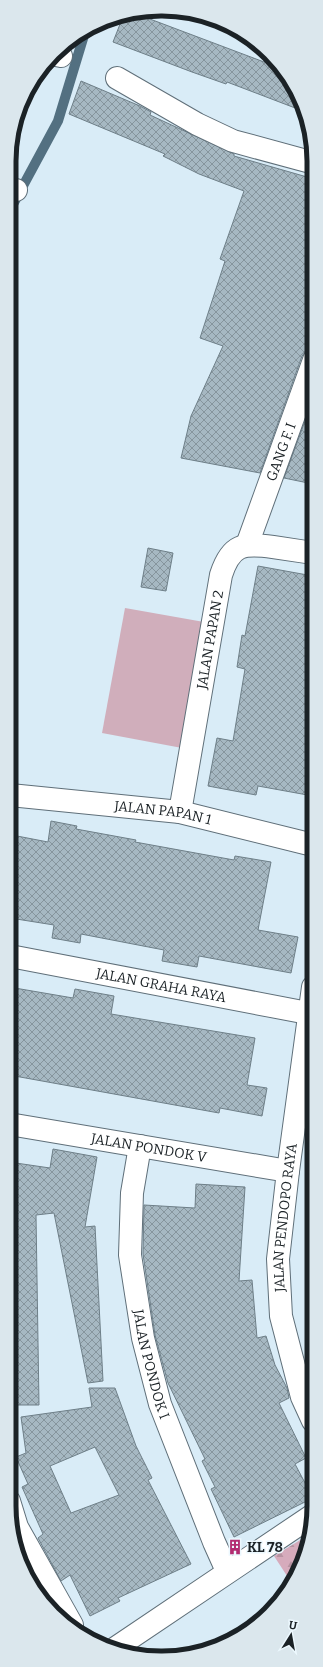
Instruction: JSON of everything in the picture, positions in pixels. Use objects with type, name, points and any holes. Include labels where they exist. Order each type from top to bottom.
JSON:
[{"type":"street","points":[[117,78],[197,124],[233,141],[307,161]]},
{"type":"street","name":"GANG F. I","points":[[247,545],[307,392]]},
{"type":"street","points":[[247,545],[259,545],[307,552]]},
{"type":"street","name":"JALAN PAPAN 2","points":[[180,812],[221,575],[225,562],[236,550],[247,545]]},
{"type":"street","name":"JALAN PAPAN 1","points":[[16,796],[180,812],[307,844]]},
{"type":"street","name":"JALAN GRAHA RAYA","points":[[16,957],[307,1013]]},
{"type":"street","name":"JALAN PENDOPO RAYA","points":[[307,1041],[288,1171],[278,1260],[281,1316],[302,1397],[307,1408]]},
{"type":"street","name":"JALAN PONDOK V","points":[[16,1125],[288,1171]]},
{"type":"street","name":"JALAN PONDOK I","points":[[140,1146],[132,1193],[130,1255],[143,1338],[160,1404],[214,1542],[227,1571]]},
{"type":"street","points":[[120,1645],[307,1518]]},
{"type":"street","points":[[19,1533],[66,1615]]},
{"type":"shaded area","points":[[125,608],[204,622],[182,748],[102,733]]},
{"type":"green space","points":[[303,1538],[296,1561],[288,1578],[274,1556]]},
{"type":"building","points":[[144,17],[269,64],[288,89],[297,109],[227,82],[226,84],[192,72],[113,42],[121,22]]},
{"type":"building","points":[[81,81],[140,106],[151,112],[150,115],[234,154],[234,156],[307,177],[307,350],[302,356],[260,473],[181,458],[191,416],[223,346],[200,338],[225,261],[220,259],[244,191],[199,174],[163,156],[165,154],[69,114]]},
{"type":"building","points":[[307,416],[307,483],[284,478]]},
{"type":"building","points":[[148,548],[173,553],[166,591],[141,587]]},
{"type":"building","points":[[258,566],[307,575],[307,795],[258,786],[256,795],[208,786],[217,738],[233,741],[245,669],[237,667],[242,635],[245,636]]},
{"type":"building","points":[[51,821],[77,826],[76,829],[136,840],[135,842],[234,860],[235,856],[271,862],[258,930],[298,937],[291,973],[199,956],[197,967],[162,961],[164,950],[81,934],[80,943],[52,938],[54,925],[16,919],[17,836],[48,842]]},
{"type":"building","points":[[16,988],[73,998],[75,989],[114,996],[111,1014],[255,1038],[247,1085],[267,1088],[262,1116],[220,1108],[219,1113],[16,1076]]},
{"type":"building","points":[[53,1149],[97,1157],[85,1227],[95,1226],[103,1381],[88,1383],[54,1213],[36,1215],[39,1405],[16,1405],[16,1163],[50,1168]]},
{"type":"building","points":[[196,1184],[245,1187],[239,1281],[252,1280],[257,1338],[266,1336],[275,1365],[287,1388],[289,1398],[279,1403],[306,1458],[295,1464],[307,1487],[307,1501],[234,1537],[211,1489],[215,1487],[202,1461],[205,1459],[168,1383],[155,1335],[143,1254],[144,1205],[195,1208]]},
{"type":"building","points":[[89,1388],[115,1388],[136,1446],[152,1478],[148,1480],[191,1564],[118,1598],[120,1601],[90,1616],[70,1575],[61,1581],[38,1538],[43,1534],[22,1487],[28,1484],[16,1457],[26,1453],[21,1417],[92,1407]],"holes":[[[95,1447],[119,1495],[71,1513],[50,1466]]]},
{"type":"waterway","points":[[16,199],[58,121],[83,40]]},
{"type":"place","name":"KL 78","points":[[235,1547]]}]
